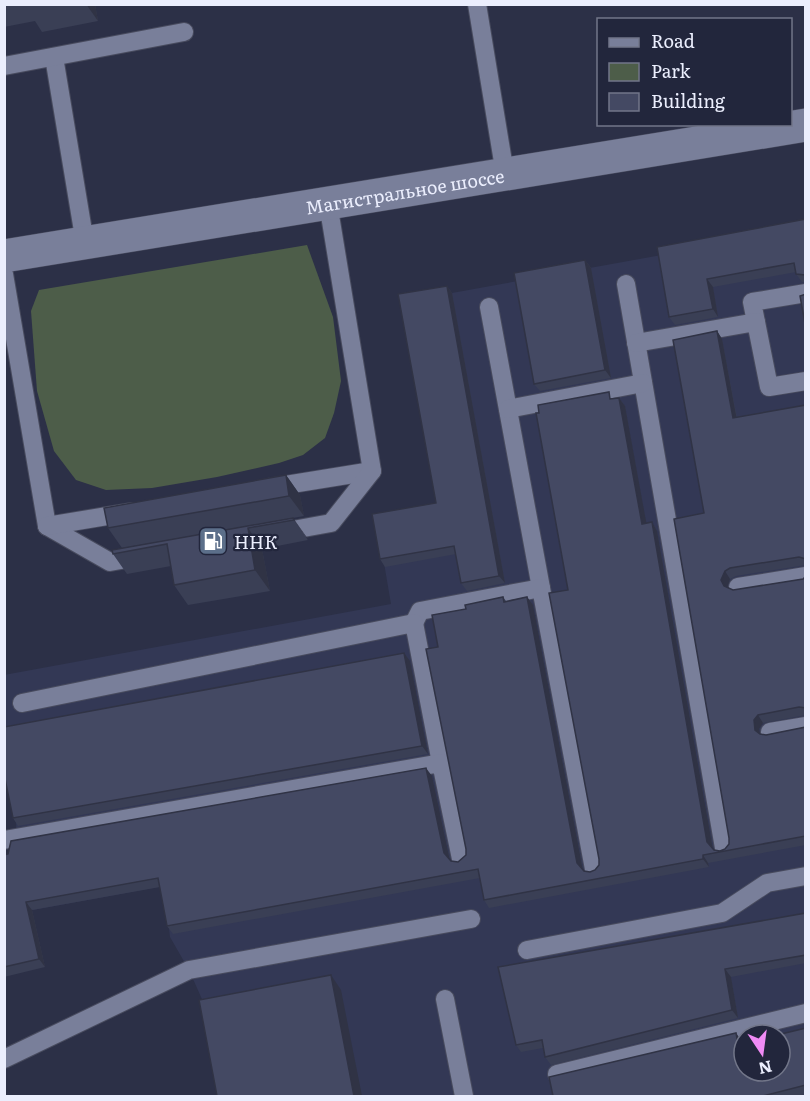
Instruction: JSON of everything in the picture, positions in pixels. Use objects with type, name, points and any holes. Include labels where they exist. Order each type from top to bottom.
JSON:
[{"type":"main road","name":"Магистральное шоссе","points":[[4,256],[806,124]]},
{"type":"lane","points":[[477,4],[506,174]]},
{"type":"lane","points":[[4,66],[184,33]]},
{"type":"lane","points":[[54,57],[85,243]]},
{"type":"lane","points":[[261,536],[332,523],[372,471],[328,203]]},
{"type":"lane","points":[[4,274],[47,526]]},
{"type":"lane","points":[[626,284],[724,848]]},
{"type":"lane","points":[[806,293],[752,302],[769,387],[806,381]]},
{"type":"lane","points":[[489,307],[594,869]]},
{"type":"lane","points":[[636,343],[756,322]]},
{"type":"lane","points":[[508,409],[643,383]]},
{"type":"lane","points":[[244,492],[372,471]]},
{"type":"lane","points":[[47,526],[151,508]]},
{"type":"lane","points":[[47,526],[110,562],[156,554]]},
{"type":"lane","points":[[738,587],[806,576]]},
{"type":"lane","points":[[461,859],[414,623],[420,611],[541,588]]},
{"type":"lane","points":[[22,703],[414,623]]},
{"type":"lane","points":[[770,732],[806,726]]},
{"type":"lane","points":[[4,840],[441,762]]},
{"type":"lane","points":[[527,950],[722,913],[767,883],[806,876]]},
{"type":"lane","points":[[4,1059],[189,970],[471,919]]},
{"type":"lane","points":[[444,999],[464,1096]]},
{"type":"lane","points":[[557,1074],[806,1013]]},
{"type":"shaded area","points":[[805,229],[805,1096],[225,1096],[209,1015],[189,970],[170,937],[164,886],[33,910],[17,837],[15,809],[5,753],[4,675],[391,604],[377,522],[441,511],[452,293]]},
{"type":"green space","points":[[307,245],[333,317],[341,381],[334,413],[325,438],[303,455],[279,463],[152,488],[106,490],[76,480],[54,451],[37,391],[31,311],[39,290]]},
{"type":"building","points":[[806,219],[806,276],[796,274],[794,263],[707,279],[713,309],[669,317],[657,247]]},
{"type":"building","points":[[585,260],[605,370],[534,384],[514,273]]},
{"type":"building","points":[[447,286],[499,576],[461,583],[454,546],[380,559],[372,514],[436,503],[398,294]]},
{"type":"building","points":[[806,294],[806,329],[800,296]]},
{"type":"building","points":[[717,331],[733,418],[806,405],[806,559],[799,557],[730,568],[725,571],[721,580],[724,586],[733,590],[803,579],[806,576],[806,708],[799,707],[758,715],[754,720],[755,730],[766,735],[806,727],[806,836],[703,855],[703,859],[484,900],[478,869],[167,926],[158,878],[26,902],[39,959],[4,967],[4,855],[8,854],[11,841],[426,768],[444,853],[451,861],[458,862],[466,855],[466,849],[426,649],[438,647],[432,615],[466,609],[465,605],[503,597],[504,602],[527,597],[577,863],[584,871],[595,870],[599,865],[599,859],[549,593],[568,590],[536,413],[539,413],[538,405],[609,392],[610,399],[619,398],[642,524],[652,522],[707,842],[714,850],[725,849],[729,844],[729,838],[674,519],[704,513],[673,340]]},
{"type":"building","points":[[286,475],[289,496],[108,528],[104,508]]},
{"type":"building","points":[[293,518],[294,520],[248,528],[255,570],[174,585],[167,544],[113,554],[112,550]]},
{"type":"building","points":[[404,653],[422,746],[13,818],[4,774],[4,727]]},
{"type":"building","points":[[806,913],[806,955],[725,969],[732,1010],[545,1057],[542,1040],[516,1045],[498,967]]},
{"type":"building","points":[[331,975],[354,1096],[217,1096],[199,1000]]},
{"type":"building","points":[[806,1028],[806,1085],[763,1096],[553,1096],[549,1077],[732,1034],[732,1083],[792,1083],[792,1031]]},
{"type":"place","name":"ННК","points":[[213,541]]}]
